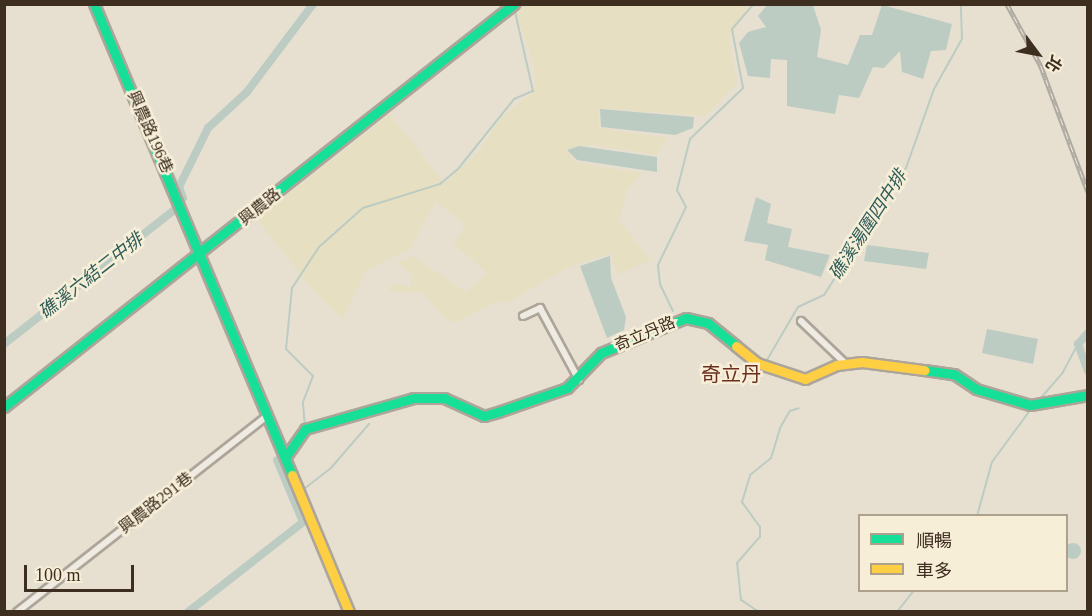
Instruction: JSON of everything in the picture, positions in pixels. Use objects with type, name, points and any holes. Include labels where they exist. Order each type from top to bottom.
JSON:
[{"type":"street","name":"興農路","points":[[4,406],[514,4]]},
{"type":"street","name":"興農路196巷","points":[[96,8],[202,252]]},
{"type":"street","points":[[202,252],[267,417],[287,455],[349,612]]},
{"type":"street","points":[[287,455],[305,429],[347,422],[414,398],[444,398],[484,416],[579,380],[540,308],[522,316]]},
{"type":"street","name":"奇立丹路","points":[[579,380],[601,353],[686,318],[708,323],[757,363],[786,376],[805,379],[845,363],[954,374],[976,389],[1030,405],[1088,395]]},
{"type":"street","points":[[801,321],[845,363]]},
{"type":"street","name":"興農路291巷","points":[[17,612],[267,417]]},
{"type":"shaded area","points":[[526,5],[751,5],[729,39],[737,83],[705,116],[599,108],[599,128],[668,138],[657,155],[593,145],[566,149],[577,163],[642,173],[626,192],[619,220],[651,260],[617,275],[611,253],[567,268],[505,304],[498,301],[455,323],[446,320],[423,292],[387,292],[393,283],[410,287],[412,275],[398,263],[413,256],[465,292],[488,274],[453,243],[465,226],[436,201],[410,249],[366,271],[343,319],[312,290],[257,219],[390,114],[444,183],[475,156],[502,117],[535,90],[534,64],[516,14]]},
{"type":"shaded area","points":[[767,5],[813,5],[821,30],[817,57],[848,65],[860,35],[872,35],[882,5],[952,24],[946,50],[931,51],[923,79],[902,72],[900,51],[884,68],[873,67],[859,98],[839,95],[835,114],[787,106],[787,60],[771,59],[770,78],[748,76],[739,43],[748,32],[766,27],[758,16]]},
{"type":"shaded area","points":[[600,109],[694,117],[693,128],[675,135],[601,127]]},
{"type":"shaded area","points":[[579,146],[657,157],[657,172],[577,160],[567,150]]},
{"type":"shaded area","points":[[756,197],[771,204],[767,223],[792,229],[788,247],[830,255],[821,277],[765,260],[768,245],[744,241]]},
{"type":"shaded area","points":[[867,245],[929,253],[926,269],[864,261]]},
{"type":"shaded area","points":[[610,256],[611,278],[626,317],[624,330],[607,338],[580,266]]},
{"type":"shaded area","points":[[987,329],[1038,339],[1033,364],[982,353]]},
{"type":"shaded area","points":[[1073,543],[1079,545],[1079,557],[1073,559],[1068,557],[1068,545]]},
{"type":"waterway","points":[[99,4],[179,187]]},
{"type":"waterway","points":[[183,198],[179,187],[208,128],[247,92],[313,4]]},
{"type":"waterway","points":[[305,427],[303,402],[313,376],[286,349],[292,288],[319,247],[363,208],[440,184],[458,169],[514,99],[533,91],[515,12],[524,4]]},
{"type":"waterway","points":[[673,311],[660,284],[658,265],[686,207],[677,190],[690,139],[743,88],[732,29],[754,4]]},
{"type":"waterway","name":"礁溪湯圍四中排","points":[[767,360],[798,307],[824,295],[906,168],[934,89],[962,39],[961,4]]},
{"type":"waterway","points":[[446,65],[515,12]]},
{"type":"waterway","points":[[255,215],[388,112]]},
{"type":"waterway","name":"礁溪六結二中排","points":[[4,344],[177,208]]},
{"type":"waterway","points":[[1088,333],[1078,344],[1088,371]]},
{"type":"waterway","points":[[1039,400],[1063,372],[1078,344]]},
{"type":"waterway","points":[[759,612],[741,600],[737,563],[760,537],[760,527],[742,502],[750,475],[771,458],[780,428],[790,411],[799,408]]},
{"type":"waterway","points":[[978,514],[992,462],[1031,409]]},
{"type":"waterway","points":[[274,417],[283,441]]},
{"type":"waterway","points":[[315,524],[304,489],[330,469],[369,424]]},
{"type":"waterway","points":[[188,612],[303,522],[277,460]]},
{"type":"waterway","points":[[292,462],[304,489]]},
{"type":"waterway","points":[[897,612],[912,592]]},
{"type":"railway","points":[[1007,4],[1041,66],[1088,192]]},
{"type":"traffic: fast","points":[[94,4],[292,475]]},
{"type":"traffic: fast","points":[[4,407],[514,4]]},
{"type":"traffic: fast","points":[[287,455],[305,429],[414,398],[444,398],[484,416],[498,412],[567,388],[601,353],[686,318],[708,323],[736,346]]},
{"type":"traffic: fast","points":[[924,370],[954,374],[976,389],[1030,405],[1088,395]]},
{"type":"traffic: slow","points":[[736,346],[757,363],[805,379],[837,365],[862,362],[924,370]]},
{"type":"traffic: slow","points":[[292,475],[349,612]]},
{"type":"district","name":"奇立丹","points":[[731,374]]}]
